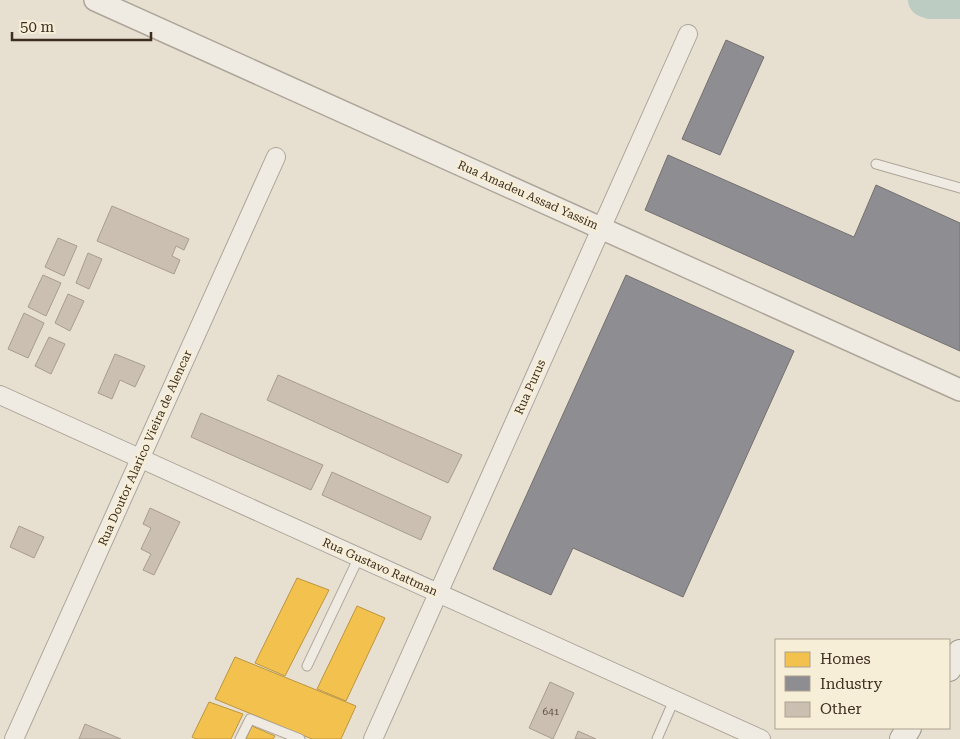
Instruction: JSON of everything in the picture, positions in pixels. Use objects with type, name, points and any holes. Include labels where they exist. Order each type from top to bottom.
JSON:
[{"type":"main road","points":[[950,667],[960,652]]},
{"type":"street","name":"Rua Amadeu Assad Yassim","points":[[95,0],[960,390]]},
{"type":"street","name":"Rua Purus","points":[[373,739],[688,34]]},
{"type":"street","name":"Rua Doutor Alarico Vieira de Alencar","points":[[14,739],[276,157]]},
{"type":"street","name":"Rua Gustavo Rattman","points":[[0,395],[761,739]]},
{"type":"lane","points":[[876,164],[960,188]]},
{"type":"lane","points":[[307,666],[359,557]]},
{"type":"lane","points":[[657,739],[674,700]]},
{"type":"lane","points":[[240,739],[250,719],[279,735],[300,739]]},
{"type":"building: Homes","points":[[297,578],[329,590],[285,676],[255,663]]},
{"type":"building: Homes","points":[[357,606],[385,618],[346,701],[317,689]]},
{"type":"building: Homes","points":[[235,657],[356,706],[341,739],[312,739],[215,699]]},
{"type":"building: Homes","points":[[209,702],[243,714],[231,739],[196,739],[192,737]]},
{"type":"building: Homes","points":[[252,726],[275,736],[273,739],[246,739]]},
{"type":"building: Industry","points":[[726,40],[764,57],[720,155],[682,139]]},
{"type":"building: Industry","points":[[668,155],[854,237],[876,185],[960,223],[960,351],[645,210]]},
{"type":"building: Industry","points":[[626,275],[794,351],[683,597],[573,548],[551,595],[493,569]]},
{"type":"building: Other","points":[[112,206],[189,239],[184,250],[176,246],[172,256],[180,260],[174,274],[97,241]]},
{"type":"building: Other","points":[[58,238],[77,246],[64,276],[45,267]]},
{"type":"building: Other","points":[[88,253],[102,259],[89,289],[76,283]]},
{"type":"building: Other","points":[[43,275],[61,283],[46,316],[28,307]]},
{"type":"building: Other","points":[[68,294],[84,301],[70,331],[55,323]]},
{"type":"building: Other","points":[[24,313],[44,323],[28,358],[8,349]]},
{"type":"building: Other","points":[[49,337],[65,344],[51,374],[35,366]]},
{"type":"building: Other","points":[[115,354],[145,366],[135,387],[120,380],[112,399],[98,393]]},
{"type":"building: Other","points":[[278,375],[462,455],[448,483],[267,400]]},
{"type":"building: Other","points":[[201,413],[323,465],[311,490],[191,437]]},
{"type":"building: Other","points":[[332,472],[431,517],[421,540],[322,495]]},
{"type":"building: Other","points":[[150,508],[180,522],[154,575],[143,570],[151,554],[141,549],[151,528],[143,524]]},
{"type":"building: Other","points":[[19,526],[44,537],[34,558],[10,547]]},
{"type":"building: Other","points":[[550,682],[574,693],[553,739],[529,728]]},
{"type":"building: Other","points":[[85,724],[121,739],[79,739]]},
{"type":"building: Other","points":[[578,731],[596,739],[575,739]]},
{"type":"waterway","points":[[925,0],[931,2],[960,2]]}]
